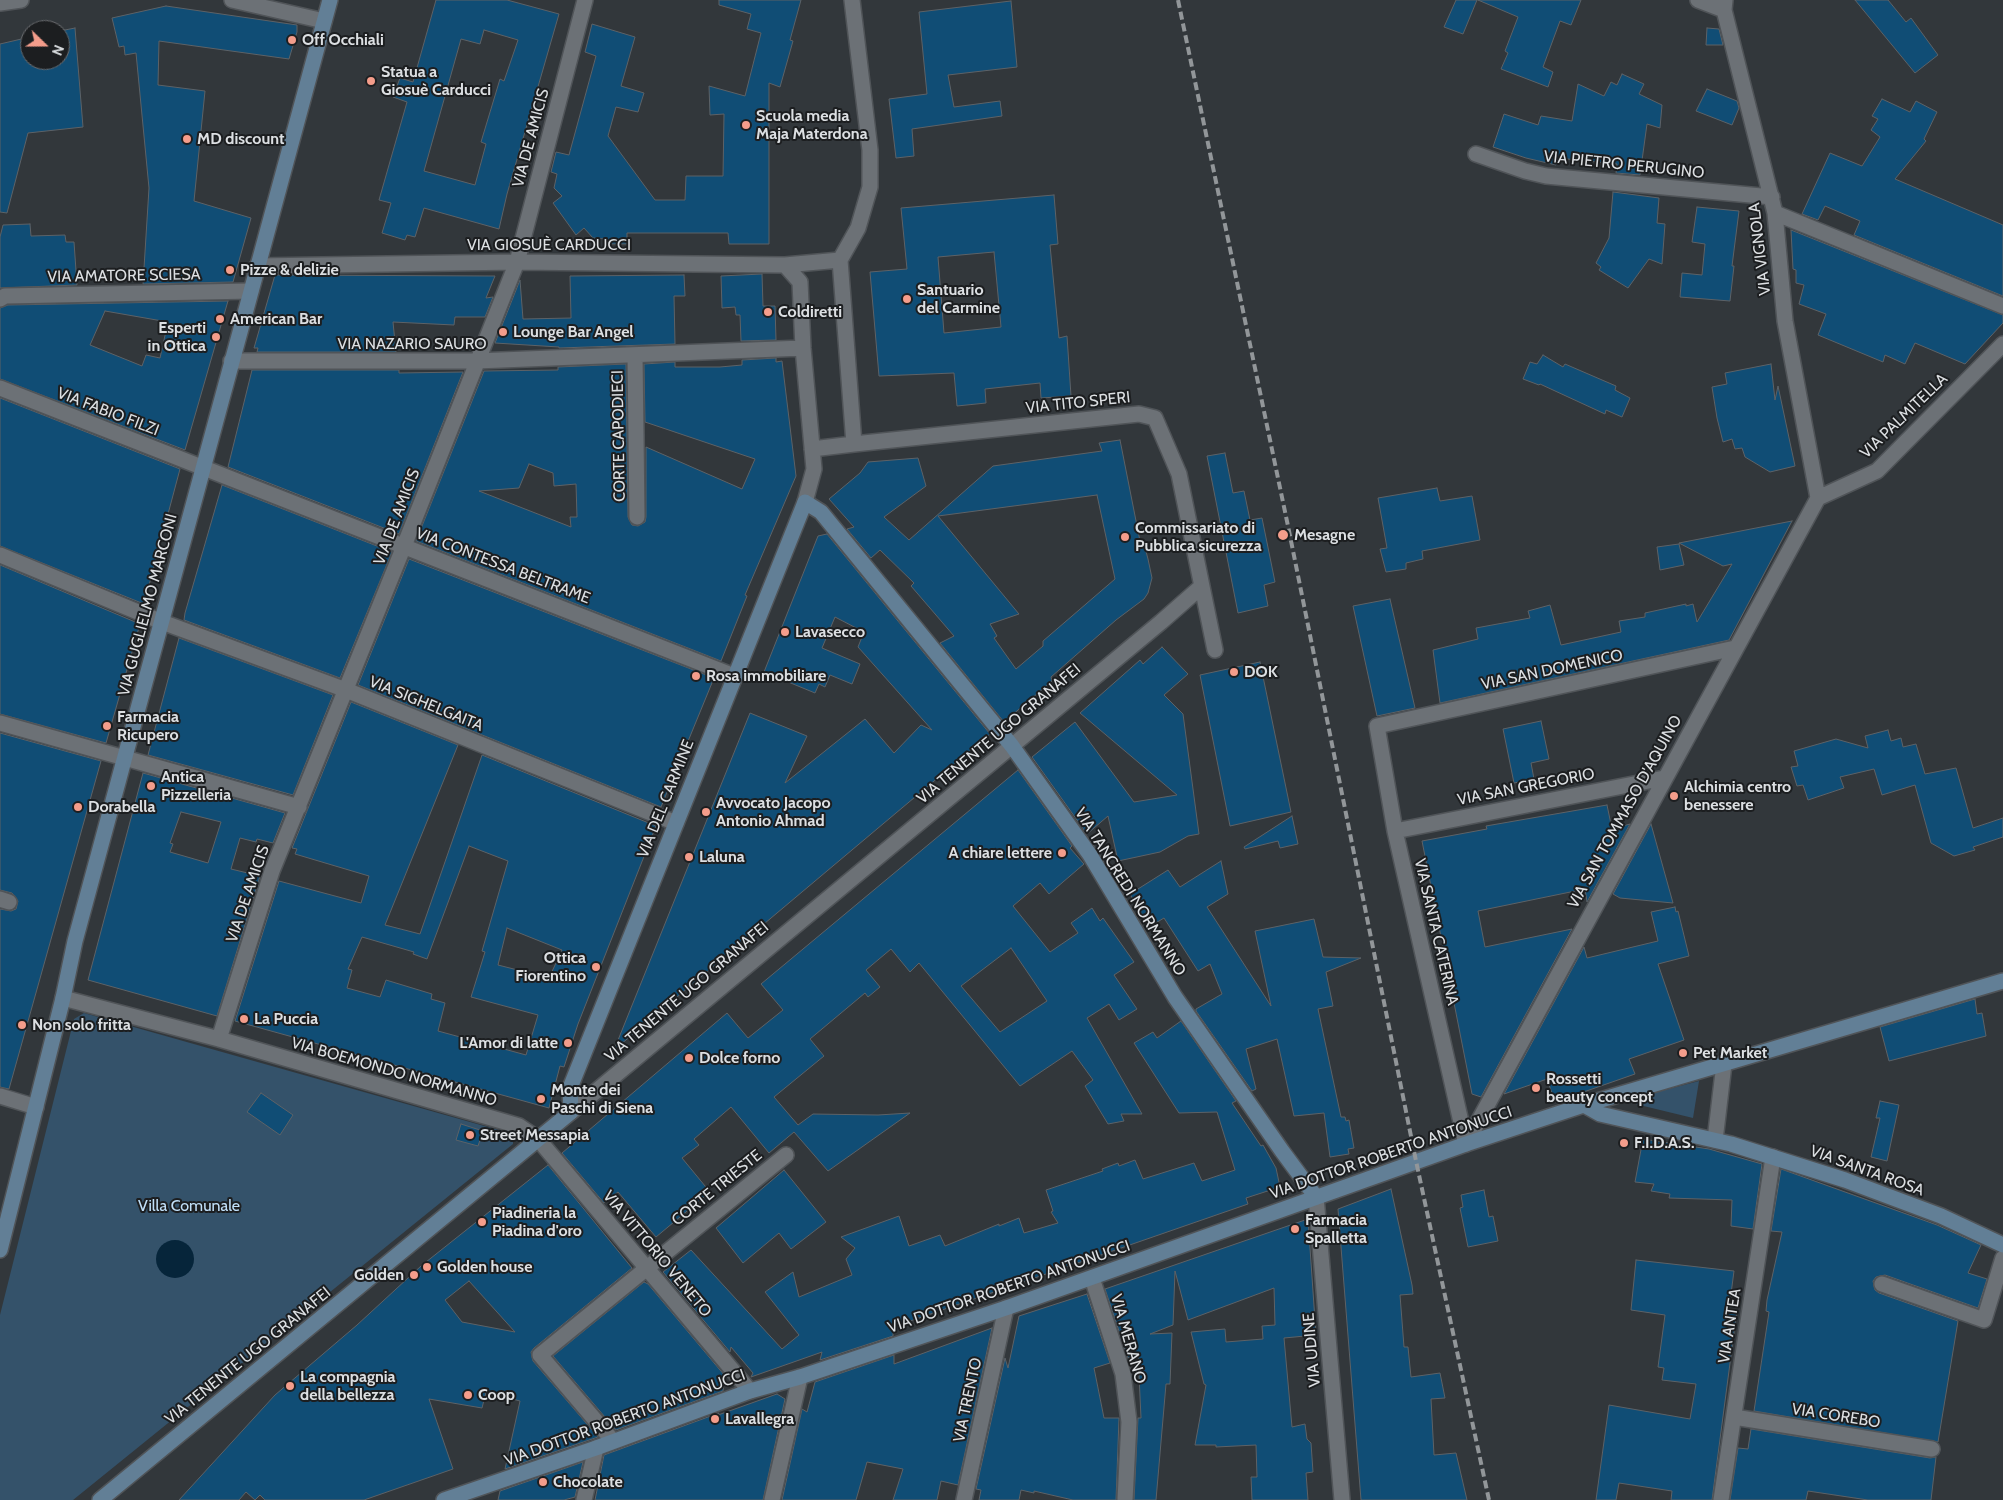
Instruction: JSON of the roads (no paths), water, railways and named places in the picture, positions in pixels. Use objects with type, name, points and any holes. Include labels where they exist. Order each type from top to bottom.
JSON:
[{"type":"main road","name":"VIA GUGLIELMO MARCONI","points":[[0,1250],[63,998],[75,941],[330,0]]},
{"type":"main road","name":"VIA DEL CARMINE","points":[[571,1112],[570,1088],[805,502]]},
{"type":"main road","name":"VIA TANCREDI NORMANNO","points":[[805,502],[821,512],[1012,746],[1090,855],[1175,997],[1316,1197]]},
{"type":"main road","name":"VIA DOTTOR ROBERTO ANTONUCCI","points":[[444,1500],[596,1448],[750,1391],[800,1377],[1006,1308],[1466,1144],[1584,1106],[2003,981]]},
{"type":"main road","name":"VIA SANTA ROSA","points":[[1584,1106],[1600,1114],[1715,1140],[1844,1180],[1941,1216],[2003,1245]]},
{"type":"main road","name":"VIA TENENTE UGO GRANAFEI","points":[[100,1500],[571,1112]]},
{"type":"street","points":[[0,3],[21,0]]},
{"type":"street","points":[[232,0],[324,21]]},
{"type":"street","name":"VIA DE AMICIS","points":[[219,1039],[272,871],[404,546],[516,262],[585,0]]},
{"type":"street","points":[[812,449],[854,444],[840,260],[858,228],[870,187],[870,150],[852,0]]},
{"type":"street","points":[[1698,0],[1724,5]]},
{"type":"street","name":"VIA VIGNOLA","points":[[1724,5],[1772,197],[1785,321],[1818,498]]},
{"type":"street","name":"VIA PIETRO PERUGINO","points":[[1476,154],[1524,171],[1546,176],[1772,197]]},
{"type":"street","points":[[1775,213],[2003,306]]},
{"type":"street","name":"VIA GIOSUÈ CARDUCCI","points":[[257,266],[516,262],[785,265],[840,260]]},
{"type":"street","points":[[785,265],[800,282],[803,348],[814,469],[805,502]]},
{"type":"street","name":"VIA AMATORE SCIESA","points":[[0,299],[5,296],[250,291]]},
{"type":"street","name":"VIA PALMITELLA","points":[[1818,498],[1877,470],[2003,344]]},
{"type":"street","name":"VIA NAZARIO SAURO","points":[[232,362],[476,362],[803,348]]},
{"type":"street","name":"CORTE CAPODIECI","points":[[635,355],[637,517]]},
{"type":"street","name":"VIA FABIO FILZI","points":[[0,388],[203,468]]},
{"type":"street","name":"VIA TITO SPERI","points":[[854,444],[1139,414],[1155,418],[1178,474],[1215,650]]},
{"type":"street","name":"VIA CONTESSA BELTRAME","points":[[203,468],[734,676]]},
{"type":"street","name":"VIA SAN TOMMASO D'AQUINO","points":[[1466,1144],[1818,498]]},
{"type":"street","name":"VIA SIGHELGAITA","points":[[0,555],[162,622],[346,690],[676,823]]},
{"type":"street","name":"VIA TENENTE UGO GRANAFEI","points":[[571,1112],[1202,586]]},
{"type":"street","name":"VIA SAN DOMENICO","points":[[1377,726],[1735,648]]},
{"type":"street","points":[[0,723],[299,807]]},
{"type":"street","name":"VIA SANTA CATERINA","points":[[1377,726],[1395,831],[1466,1144]]},
{"type":"street","name":"VIA SAN GREGORIO","points":[[1395,831],[1664,778]]},
{"type":"street","name":"VIA BOEMONDO NORMANNO","points":[[63,998],[219,1039],[519,1126],[538,1139]]},
{"type":"street","points":[[1715,1140],[1724,1064]]},
{"type":"street","points":[[0,1096],[36,1107]]},
{"type":"street","name":"VIA VITTORIO VENETO","points":[[538,1139],[750,1391]]},
{"type":"street","name":"CORTE TRIESTE","points":[[613,1441],[540,1355],[786,1155]]},
{"type":"street","name":"VIA ANTEA","points":[[1721,1500],[1773,1157]]},
{"type":"street","name":"VIA UDINE","points":[[1316,1197],[1342,1500]]},
{"type":"street","points":[[1882,1284],[1984,1320],[2003,1258]]},
{"type":"street","name":"VIA MERANO","points":[[1092,1278],[1123,1374],[1129,1422],[1125,1500]]},
{"type":"street","name":"VIA TRENTO","points":[[964,1500],[1006,1308]]},
{"type":"street","points":[[772,1500],[800,1377]]},
{"type":"street","name":"VIA COREBO","points":[[1734,1417],[1932,1449]]},
{"type":"street","points":[[584,1500],[596,1448]]},
{"type":"railway","points":[[1178,0],[1288,526],[1416,1161],[1489,1500]]},
{"type":"place","name":"Off Occhiali","points":[[292,40]]},
{"type":"place","name":"Statua a Giosuè Carducci","points":[[371,81]]},
{"type":"place","name":"Scuola media Maja Materdona","points":[[746,125]]},
{"type":"place","name":"MD discount","points":[[187,139]]},
{"type":"place","name":"Pizze & delizie","points":[[230,270]]},
{"type":"place","name":"Santuario del Carmine","points":[[907,299]]},
{"type":"place","name":"Coldiretti","points":[[768,312]]},
{"type":"place","name":"American Bar","points":[[220,319]]},
{"type":"place","name":"Lounge Bar Angel","points":[[503,332]]},
{"type":"place","name":"Esperti in Ottica","points":[[216,337]]},
{"type":"place","name":"Mesagne","points":[[1283,535]]},
{"type":"place","name":"Commissariato di Pubblica sicurezza","points":[[1125,537]]},
{"type":"place","name":"Lavasecco","points":[[785,632]]},
{"type":"place","name":"DOK","points":[[1234,672]]},
{"type":"place","name":"Rosa immobiliare","points":[[696,676]]},
{"type":"place","name":"Farmacia Ricupero","points":[[107,726]]},
{"type":"place","name":"Antica Pizzelleria","points":[[151,786]]},
{"type":"place","name":"Alchimia centro benessere","points":[[1674,796]]},
{"type":"place","name":"Dorabella","points":[[78,807]]},
{"type":"place","name":"Avvocato Jacopo Antonio Ahmad","points":[[706,812]]},
{"type":"place","name":"A chiare lettere","points":[[1062,853]]},
{"type":"place","name":"Laluna","points":[[689,857]]},
{"type":"place","name":"Ottica Fiorentino","points":[[596,967]]},
{"type":"place","name":"La Puccia","points":[[244,1019]]},
{"type":"place","name":"Non solo fritta","points":[[22,1025]]},
{"type":"place","name":"L'Amor di latte","points":[[568,1043]]},
{"type":"place","name":"Pet Market","points":[[1683,1053]]},
{"type":"place","name":"Dolce forno","points":[[689,1058]]},
{"type":"place","name":"Rossetti beauty concept","points":[[1536,1088]]},
{"type":"place","name":"Monte dei Paschi di Siena","points":[[541,1099]]},
{"type":"place","name":"Street Messapia","points":[[470,1135]]},
{"type":"place","name":"F.I.D.A.S.","points":[[1624,1143]]},
{"type":"place","name":"Piadineria la Piadina d'oro","points":[[482,1222]]},
{"type":"place","name":"Farmacia Spalletta","points":[[1295,1229]]},
{"type":"place","name":"Golden house","points":[[427,1267]]},
{"type":"place","name":"Golden","points":[[414,1275]]},
{"type":"place","name":"La compagnia della bellezza","points":[[290,1386]]},
{"type":"place","name":"Coop","points":[[468,1395]]},
{"type":"place","name":"Lavallegra","points":[[715,1419]]},
{"type":"place","name":"Chocolate","points":[[543,1482]]},
{"type":"park label","name":"Villa Comunale","points":[[189,1206]]}]
